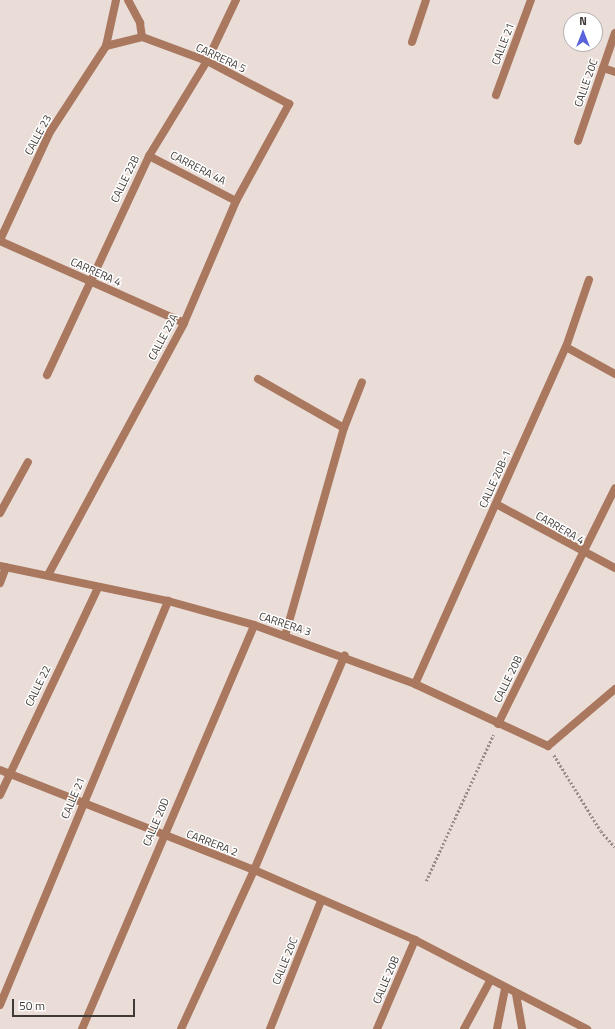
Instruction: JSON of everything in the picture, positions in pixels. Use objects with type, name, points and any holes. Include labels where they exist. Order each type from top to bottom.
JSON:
[{"type":"street","name":"CALLE 23","points":[[0,240],[50,132],[106,46],[116,12],[116,0]]},
{"type":"street","name":"CALLE 22B","points":[[47,374],[88,280],[149,156],[207,61],[236,0]]},
{"type":"street","points":[[412,42],[426,0]]},
{"type":"street","name":"CALLE 21","points":[[496,95],[531,0]]},
{"type":"street","points":[[106,46],[142,37],[140,23],[130,3]]},
{"type":"street","name":"CALLE 20C","points":[[578,141],[615,34]]},
{"type":"street","name":"CARRERA 5","points":[[142,37],[207,61],[289,104]]},
{"type":"street","points":[[603,68],[615,72]]},
{"type":"street","name":"CALLE 22A","points":[[48,575],[184,323],[236,201],[289,104]]},
{"type":"street","name":"CARRERA 4A","points":[[149,156],[236,201]]},
{"type":"street","name":"CARRERA 4","points":[[0,240],[184,323]]},
{"type":"street","name":"CALLE 20B-1","points":[[415,684],[566,347],[589,280]]},
{"type":"street","points":[[566,347],[615,374]]},
{"type":"street","points":[[258,379],[344,428]]},
{"type":"street","points":[[285,636],[344,428],[362,382]]},
{"type":"street","points":[[0,513],[28,462]]},
{"type":"street","name":"CALLE 20B","points":[[498,724],[615,488]]},
{"type":"street","name":"CARRERA 4","points":[[496,504],[582,553],[615,568]]},
{"type":"street","points":[[0,582],[3,567]]},
{"type":"street","name":"CARRERA 3","points":[[3,567],[48,575],[98,588],[168,601],[254,625],[345,655],[415,684],[548,746]]},
{"type":"street","name":"CALLE 22","points":[[0,795],[8,773],[98,588]]},
{"type":"street","name":"CALLE 21","points":[[0,1005],[83,802],[168,601]]},
{"type":"street","name":"CALLE 20D","points":[[82,1029],[162,835],[254,625]]},
{"type":"street","points":[[181,1029],[254,870],[345,655]]},
{"type":"street","points":[[548,746],[615,689]]},
{"type":"street","name":"CARRERA 2","points":[[0,770],[254,870],[321,901],[415,940],[490,981],[587,1029]]},
{"type":"street","name":"CALLE 20C","points":[[270,1029],[321,901]]},
{"type":"street","name":"CALLE 20B","points":[[378,1029],[415,940]]},
{"type":"street","points":[[464,1029],[490,981]]},
{"type":"street","points":[[497,1029],[505,988]]},
{"type":"street","points":[[516,994],[522,1029]]},
{"type":"path","points":[[426,881],[498,724]]},
{"type":"path","points":[[548,746],[601,831],[615,847]]}]
